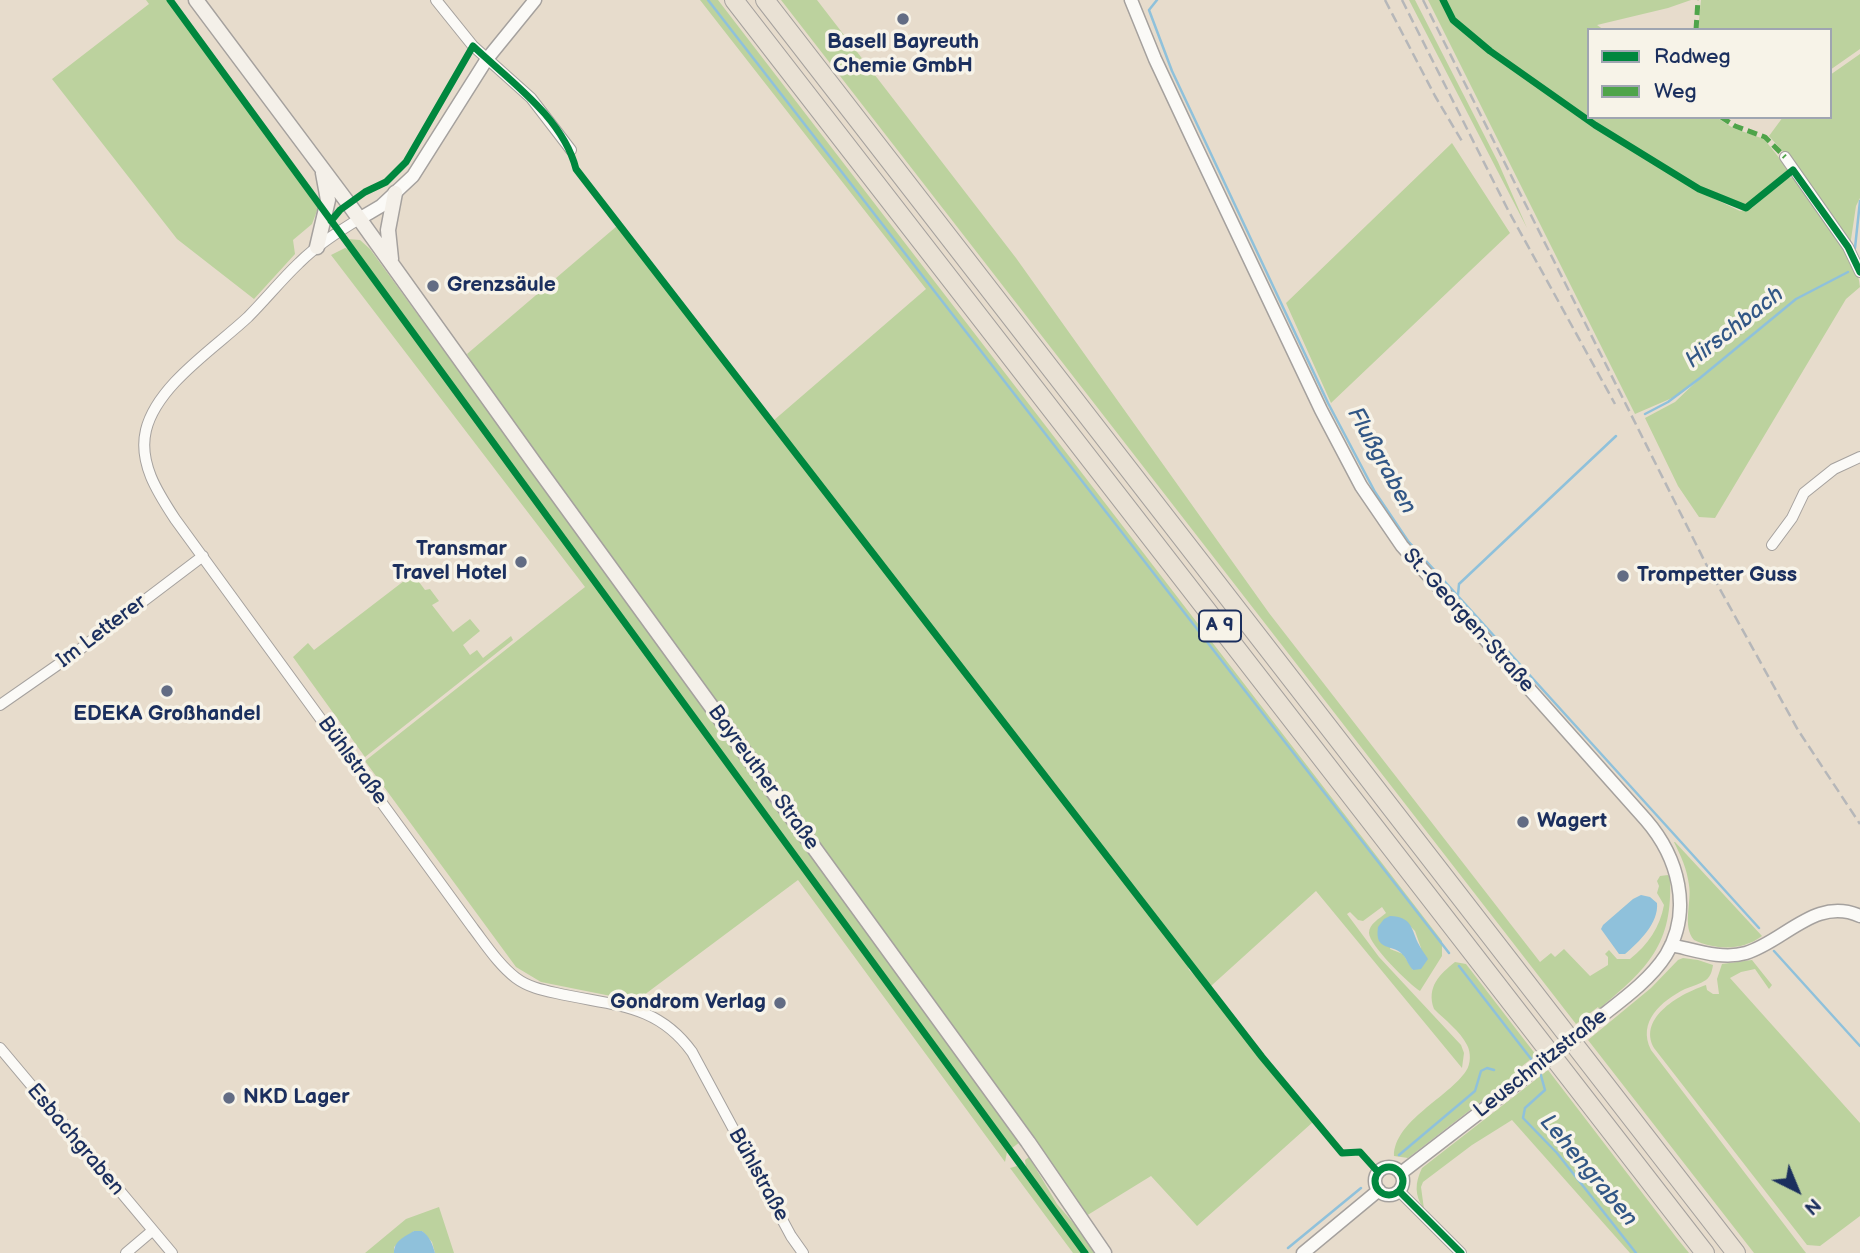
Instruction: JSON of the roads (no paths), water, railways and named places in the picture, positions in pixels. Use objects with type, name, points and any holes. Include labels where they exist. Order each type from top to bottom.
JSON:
[{"type":"highway","name":"A 9","points":[[734,0],[1705,1253]]},
{"type":"highway","name":"A 9","points":[[765,0],[1735,1253]]},
{"type":"main road","name":"Bayreuther Straße","points":[[196,0],[421,303],[534,464],[1031,1146],[1104,1253]]},
{"type":"main road","points":[[317,247],[328,200],[322,168]]},
{"type":"main road","points":[[392,264],[388,230],[395,192]]},
{"type":"street","points":[[436,0],[473,46],[531,98],[571,150]]},
{"type":"street","points":[[359,219],[380,206],[413,176],[487,59],[535,0]]},
{"type":"street","name":"St.-Georgen-Straße","points":[[1131,0],[1155,59],[1321,410],[1364,492],[1402,546],[1646,820],[1668,849],[1680,886],[1677,927],[1671,945]]},
{"type":"street","points":[[1785,157],[1848,247],[1860,272]]},
{"type":"street","name":"Bühlstraße","points":[[359,219],[317,247],[248,317],[166,393],[152,411],[145,433],[145,449],[152,481],[202,556],[473,929],[505,968],[516,978],[539,989],[643,1012],[666,1023],[684,1041],[803,1253]]},
{"type":"street","points":[[1772,545],[1792,518],[1804,494],[1834,469],[1860,457]]},
{"type":"street","name":"Im Letterer","points":[[0,705],[79,650],[202,556]]},
{"type":"street","points":[[1671,945],[1717,955],[1736,955],[1763,946],[1800,922],[1819,914],[1838,910],[1860,916]]},
{"type":"street","name":"Leuschnitzstraße","points":[[1303,1253],[1379,1190],[1376,1178],[1382,1169],[1392,1167],[1401,1173],[1600,1018],[1644,979],[1665,956],[1671,945]]},
{"type":"street","name":"Esbachgraben","points":[[0,1048],[172,1253]]},
{"type":"street","points":[[1379,1190],[1387,1195],[1399,1191],[1403,1185],[1401,1173]]},
{"type":"street","points":[[1399,1191],[1461,1253]]},
{"type":"street","points":[[126,1253],[152,1231]]},
{"type":"water","points":[[1641,895],[1650,897],[1657,903],[1655,918],[1636,944],[1625,954],[1619,954],[1601,929],[1633,899]]},
{"type":"water","points":[[1390,916],[1410,924],[1428,959],[1421,969],[1413,970],[1399,951],[1379,941],[1378,927]]},
{"type":"water","points":[[414,1231],[422,1231],[427,1236],[435,1253],[394,1253],[398,1242]]},
{"type":"waterway","points":[[708,0],[1449,953]]},
{"type":"waterway","name":"Flußgraben","points":[[1157,0],[1149,10],[1172,71],[1328,403],[1375,492],[1408,541],[1759,928]]},
{"type":"waterway","name":"Hirschbach","points":[[1855,248],[1860,201]]},
{"type":"waterway","name":"Hirschbach","points":[[1645,414],[1668,402],[1700,378],[1796,299],[1848,272]]},
{"type":"waterway","name":"Hirschbach","points":[[1458,595],[1459,584],[1616,436]]},
{"type":"waterway","name":"Flußgraben","points":[[1774,951],[1860,1046]]},
{"type":"waterway","points":[[1459,966],[1535,1064]]},
{"type":"waterway","name":"Lehengraben","points":[[1399,1155],[1475,1091],[1481,1071],[1487,1068],[1494,1070]]},
{"type":"waterway","name":"Lehengraben","points":[[1540,1072],[1545,1090],[1525,1108],[1523,1118],[1557,1153],[1636,1253]]},
{"type":"waterway","name":"Lehengraben","points":[[1288,1248],[1361,1188]]},
{"type":"railway","points":[[1385,0],[1463,143]]},
{"type":"railway","points":[[1402,0],[1508,210],[1615,404]]},
{"type":"railway","points":[[1423,0],[1706,564],[1798,730],[1860,824]]},
{"type":"place","name":"Basell Bayreuth Chemie GmbH","points":[[903,19]]},
{"type":"place","name":"Grenzsäule","points":[[433,286]]},
{"type":"place","name":"Transmar Travel Hotel","points":[[521,562]]},
{"type":"place","name":"Trompetter Guss","points":[[1623,576]]},
{"type":"place","name":"EDEKA Großhandel","points":[[167,691]]},
{"type":"place","name":"Wagert","points":[[1523,822]]},
{"type":"place","name":"Gondrom Verlag","points":[[780,1003]]},
{"type":"place","name":"NKD Lager","points":[[229,1098]]}]
